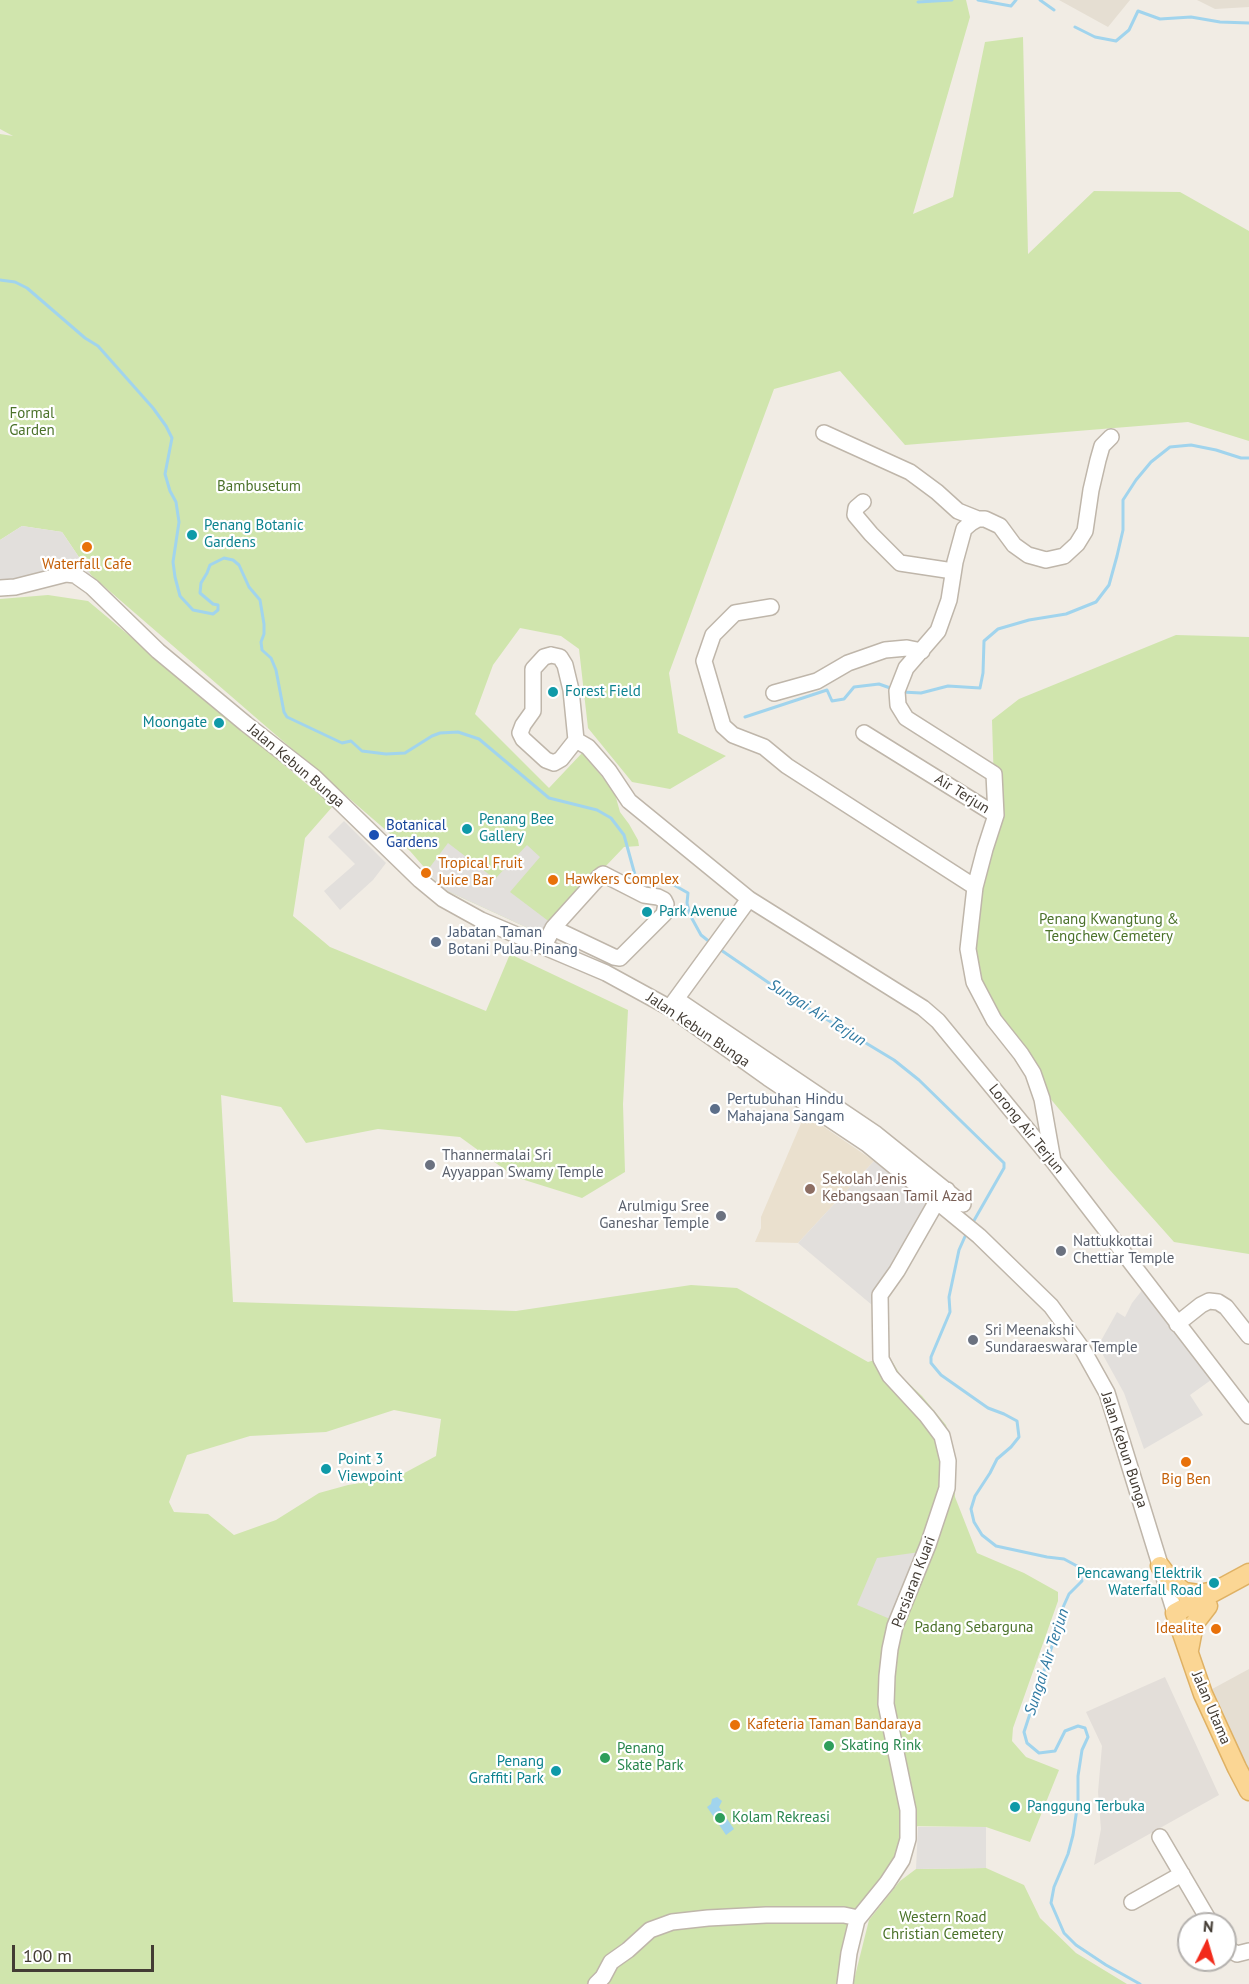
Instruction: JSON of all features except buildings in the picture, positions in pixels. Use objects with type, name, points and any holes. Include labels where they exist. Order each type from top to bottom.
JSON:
[{"type":"main road","points":[[1160,1566],[1172,1582],[1184,1592],[1212,1598]]},
{"type":"main road","points":[[1176,1617],[1212,1598],[1249,1573]]},
{"type":"main road","points":[[1189,1653],[1194,1624],[1212,1598],[1249,1584]]},
{"type":"main road","name":"Jalan Utama","points":[[1176,1617],[1203,1694],[1249,1791]]},
{"type":"street","points":[[824,433],[910,472],[938,492],[958,511],[978,519],[993,521],[1000,526],[1014,545],[1028,555],[1046,560],[1064,556],[1077,544],[1085,531],[1098,460],[1102,446],[1111,437]]},
{"type":"street","points":[[863,502],[855,508],[855,515],[900,563],[953,571]]},
{"type":"street","points":[[958,511],[964,529],[953,571],[949,600],[938,631],[906,668],[898,688],[898,705],[906,718],[994,774],[996,815]]},
{"type":"street","points":[[964,529],[978,519]]},
{"type":"street","name":"Jalan Kebun Bunga","points":[[0,588],[15,587],[66,574],[75,575],[92,586],[158,651],[314,777],[420,880],[443,899],[481,920],[673,1004],[758,1071],[942,1196],[964,1224],[1051,1306],[1083,1350],[1107,1393],[1176,1617]]},
{"type":"street","points":[[771,607],[735,613],[713,635],[704,661],[723,726],[733,735],[764,747],[787,766],[975,887]]},
{"type":"street","points":[[774,693],[816,681],[848,663],[885,650],[907,648],[922,651]]},
{"type":"street","points":[[556,656],[565,665],[571,690],[576,740],[561,759],[554,763],[546,760],[521,736],[520,729],[533,711],[533,669],[544,657],[556,656]]},
{"type":"street","name":"Air Terjun","points":[[864,733],[996,815],[975,887],[968,949],[974,982],[994,1020],[1033,1073],[1042,1099],[1053,1161]]},
{"type":"street","name":"Lorong Air Terjun","points":[[576,740],[588,747],[609,771],[629,801],[749,899],[923,1008],[939,1021],[1053,1161],[1249,1416]]},
{"type":"street","points":[[544,946],[553,928],[601,875],[605,874],[644,895],[658,897],[666,904],[664,914],[618,958],[553,928]]},
{"type":"street","points":[[673,1004],[749,899]]},
{"type":"street","points":[[942,1196],[963,1204]]},
{"type":"street","name":"Persiaran Kuari","points":[[845,1984],[849,1953],[858,1918],[882,1890],[902,1860],[908,1839],[908,1810],[886,1704],[890,1649],[895,1626],[928,1545],[947,1488],[948,1461],[942,1436],[890,1376],[881,1359],[880,1295],[942,1196]]},
{"type":"street","points":[[1177,1324],[1201,1305],[1209,1301],[1218,1302],[1226,1307],[1249,1336]]},
{"type":"street","points":[[1160,1838],[1204,1912]]},
{"type":"street","points":[[1132,1902],[1182,1874]]},
{"type":"street","points":[[596,1984],[603,1977],[611,1962],[650,1930],[672,1922],[766,1915],[844,1915],[858,1918]]},
{"type":"shaded area","points":[[1059,0],[1130,0],[1108,27]]},
{"type":"shaded area","points":[[1197,0],[1249,0],[1249,7],[1215,9]]},
{"type":"shaded area","points":[[22,526],[62,532],[91,575],[0,596],[0,540]]},
{"type":"shaded area","points":[[344,821],[386,863],[373,880],[340,910],[324,891],[355,864],[328,837]]},
{"type":"shaded area","points":[[448,843],[495,879],[527,845],[540,857],[510,892],[551,923],[541,934],[443,889],[427,871]]},
{"type":"shaded area","name":"Sekolah Jenis Kebangsaan Tamil Azad","points":[[805,1114],[874,1161],[798,1243],[755,1242],[761,1228],[761,1217]]},
{"type":"shaded area","points":[[874,1161],[927,1204],[872,1305],[798,1243]]},
{"type":"shaded area","points":[[1143,1289],[1211,1380],[1190,1395],[1203,1415],[1144,1449],[1124,1393],[1098,1346],[1117,1312],[1125,1317]]},
{"type":"shaded area","points":[[920,1552],[890,1619],[857,1605],[877,1558]]},
{"type":"shaded area","points":[[1249,1669],[1249,1791],[1203,1694]]},
{"type":"shaded area","points":[[1165,1677],[1219,1795],[1094,1865],[1101,1829],[1098,1792],[1102,1746],[1086,1712]]},
{"type":"shaded area","points":[[918,1827],[986,1827],[986,1868],[916,1869]]},
{"type":"green space","points":[[0,0],[966,0],[970,17],[913,214],[953,197],[985,42],[1023,37],[1028,254],[1094,191],[1180,192],[1249,231],[1249,441],[1188,422],[905,445],[840,371],[774,389],[669,673],[678,733],[726,756],[670,789],[632,782],[588,728],[579,649],[561,636],[520,628],[493,665],[475,714],[549,788],[582,753],[610,786],[620,812],[638,840],[639,846],[624,847],[541,934],[443,889],[410,851],[91,575],[62,532],[22,526],[0,540],[0,134],[13,136],[0,129]]},
{"type":"green space","name":"Padang Sebarguna","points":[[48,595],[88,601],[333,806],[305,838],[293,916],[330,947],[486,1011],[510,954],[628,1010],[623,1104],[625,1172],[582,1198],[515,1177],[460,1137],[378,1129],[306,1143],[281,1107],[221,1095],[233,1302],[516,1311],[691,1285],[737,1288],[868,1362],[889,1356],[901,1376],[922,1396],[946,1425],[953,1449],[955,1497],[977,1553],[1024,1573],[1058,1592],[1058,1601],[1013,1728],[1012,1741],[1026,1757],[1059,1770],[1030,1842],[986,1827],[901,1826],[899,1845],[890,1866],[851,1922],[837,1984],[0,1984],[0,599]],"holes":[[[394,1410],[441,1419],[436,1456],[397,1477],[348,1485],[319,1493],[276,1520],[234,1535],[208,1514],[174,1512],[169,1502],[187,1455],[250,1436],[326,1432]]]},
{"type":"green space","name":"Penang Kwangtung & Tengchew Cemetery","points":[[1176,635],[1249,637],[1249,1254],[1174,1242],[1049,1097],[1032,1063],[983,996],[966,956],[994,786],[992,720],[1019,699]]},
{"type":"green space","name":"Western Road Christian Cemetery","points":[[986,1868],[1024,1885],[1040,1918],[1076,1953],[1127,1984],[853,1984],[869,1920],[900,1881],[916,1869]]},
{"type":"water","name":"Kolam Rekreasi","points":[[717,1797],[722,1801],[719,1807],[734,1829],[726,1835],[707,1807],[711,1804],[712,1799]]},
{"type":"waterway","points":[[918,2],[952,0]]},
{"type":"waterway","points":[[978,0],[1011,6],[1016,0]]},
{"type":"waterway","points":[[1040,0],[1054,10]]},
{"type":"waterway","points":[[1075,27],[1095,37],[1116,41],[1129,30],[1138,11],[1160,19],[1191,17],[1220,22],[1249,23]]},
{"type":"waterway","name":"Sungai Air Terjun","points":[[0,280],[15,282],[27,288],[85,338],[98,346],[166,426],[172,438],[165,474],[176,502],[179,522],[173,562],[180,596],[193,610],[213,614],[218,610],[218,605],[213,604],[200,593],[201,583],[210,565],[224,558],[233,560],[239,565],[249,587],[260,600],[264,624],[262,650],[271,658],[276,670],[287,717],[342,743],[351,741],[362,751],[386,754],[405,753],[440,733],[458,732],[479,739],[549,798],[597,810],[611,818],[624,835],[635,875],[652,882],[674,885],[688,893],[687,903],[690,915],[701,935],[711,943]]},
{"type":"waterway","points":[[902,692],[921,693],[948,686],[980,688],[984,641],[998,629],[1029,620],[1066,614],[1096,602],[1109,585],[1117,556],[1123,530],[1123,500],[1151,462],[1170,447],[1191,445],[1249,458]]},
{"type":"waterway","points":[[745,717],[827,690],[832,701],[844,699],[854,687],[879,684],[893,689]]},
{"type":"waterway","name":"Sungai Air Terjun","points":[[718,948],[788,996],[894,1060],[919,1080],[1004,1163],[1004,1168],[972,1224]]},
{"type":"waterway","name":"Sungai Air Terjun","points":[[967,1232],[959,1250],[949,1297],[950,1312],[931,1357],[931,1363],[941,1375],[988,1408],[1017,1421],[1019,1437],[997,1459],[975,1496],[971,1509],[974,1522],[982,1535],[996,1546],[1064,1559],[1077,1566],[1082,1581],[1069,1594],[1060,1614],[1054,1640],[1024,1732],[1027,1743],[1039,1753],[1055,1751],[1065,1731],[1078,1726],[1085,1728],[1088,1737],[1082,1750],[1078,1776],[1078,1802],[1073,1835],[1068,1854],[1054,1887],[1051,1903],[1064,1933],[1076,1945],[1140,1984]]},
{"type":"place","name":"Penang Botanic Gardens","points":[[192,535]]},
{"type":"place","name":"Waterfall Cafe","points":[[87,547]]},
{"type":"place","name":"Forest Field","points":[[553,692]]},
{"type":"place","name":"Moongate","points":[[219,723]]},
{"type":"place","name":"Penang Bee Gallery","points":[[467,829]]},
{"type":"place","name":"Botanical Gardens","points":[[374,835]]},
{"type":"place","name":"Tropical Fruit Juice Bar","points":[[426,873]]},
{"type":"place","name":"Hawkers Complex","points":[[553,880]]},
{"type":"place","name":"Park Avenue","points":[[647,912]]},
{"type":"place","name":"Jabatan Taman Botani Pulau Pinang","points":[[436,942]]},
{"type":"place","name":"Pertubuhan Hindu Mahajana Sangam","points":[[715,1109]]},
{"type":"place","name":"Thannermalai Sri Ayyappan Swamy Temple","points":[[430,1165]]},
{"type":"place","name":"Sekolah Jenis Kebangsaan Tamil Azad","points":[[810,1189]]},
{"type":"place","name":"Arulmigu Sree Ganeshar Temple","points":[[721,1216]]},
{"type":"place","name":"Nattukkottai Chettiar Temple","points":[[1061,1251]]},
{"type":"place","name":"Sri Meenakshi Sundaraeswarar Temple","points":[[973,1340]]},
{"type":"place","name":"Big Ben","points":[[1186,1462]]},
{"type":"place","name":"Point 3 Viewpoint","points":[[326,1469]]},
{"type":"place","name":"Pencawang Elektrik Waterfall Road","points":[[1214,1583]]},
{"type":"place","name":"Idealite","points":[[1216,1629]]},
{"type":"place","name":"Kafeteria Taman Bandaraya","points":[[735,1725]]},
{"type":"place","name":"Skating Rink","points":[[829,1746]]},
{"type":"place","name":"Penang Skate Park","points":[[605,1758]]},
{"type":"place","name":"Penang Graffiti Park","points":[[556,1771]]},
{"type":"place","name":"Panggung Terbuka","points":[[1015,1807]]},
{"type":"place","name":"Kolam Rekreasi","points":[[720,1818]]},
{"type":"park label","name":"Formal Garden","points":[[32,422]]},
{"type":"park label","name":"Bambusetum","points":[[259,487]]}]
